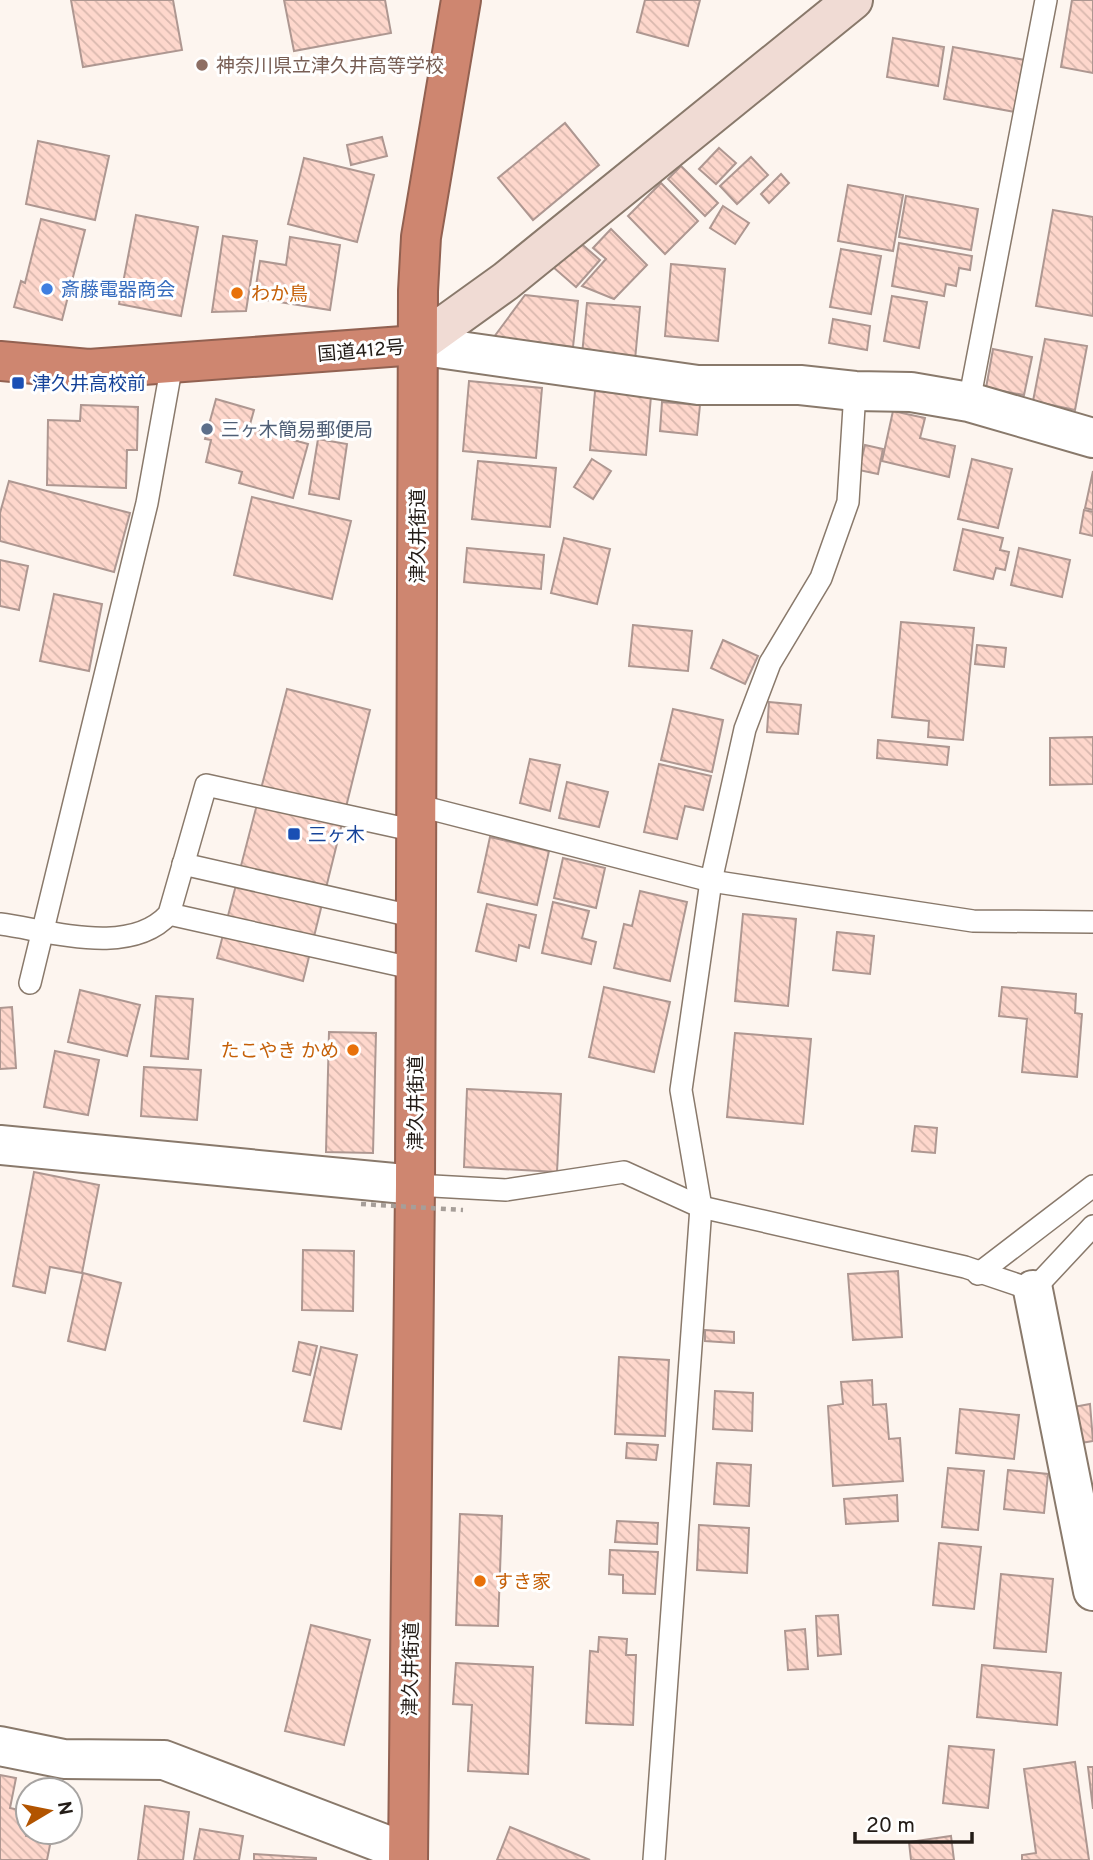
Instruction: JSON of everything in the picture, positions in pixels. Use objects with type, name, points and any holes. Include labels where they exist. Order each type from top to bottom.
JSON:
[{"type":"highway","name":"国道412号","points":[[0,361],[89,369],[417,345],[421,237],[461,0]]},
{"type":"highway","name":"津久井街道","points":[[408,1857],[415,1185],[417,345]]},
{"type":"street","points":[[417,345],[506,281],[853,0]]},
{"type":"street","points":[[417,345],[698,385],[800,385],[855,391],[911,392],[969,402],[1093,438]]},
{"type":"street","points":[[0,1145],[415,1185]]},
{"type":"street","points":[[1033,1290],[1093,1591]]},
{"type":"street","points":[[0,1746],[64,1759],[164,1760],[408,1857]]},
{"type":"lane","points":[[969,402],[1046,0]]},
{"type":"lane","points":[[30,983],[147,503],[172,364]]},
{"type":"lane","points":[[654,1860],[701,1207],[681,1090],[711,881],[746,729],[770,663],[821,578],[848,502],[855,391]]},
{"type":"lane","points":[[0,924],[117,940],[147,932],[158,926],[169,914],[206,785],[416,818],[711,881],[973,920],[1093,922]]},
{"type":"lane","points":[[183,864],[416,917]]},
{"type":"lane","points":[[169,914],[416,969]]},
{"type":"lane","points":[[415,1185],[506,1190],[624,1172],[701,1207],[965,1267],[978,1274],[1033,1290],[1093,1226]]},
{"type":"lane","points":[[978,1274],[1093,1186]]},
{"type":"path","points":[[361,1204],[463,1210]]},
{"type":"building","points":[[71,0],[173,0],[182,50],[83,67]]},
{"type":"building","points":[[284,0],[385,0],[391,33],[294,51]]},
{"type":"building","points":[[645,0],[700,0],[688,46],[637,32]]},
{"type":"building","points":[[1072,0],[1093,0],[1093,73],[1061,67]]},
{"type":"building","points":[[893,38],[944,47],[938,86],[887,77]]},
{"type":"building","points":[[953,47],[1025,60],[1015,112],[944,99]]},
{"type":"building","points":[[565,123],[599,165],[533,220],[498,178]]},
{"type":"building","points":[[382,137],[387,156],[351,165],[347,145]]},
{"type":"building","points":[[38,141],[109,156],[95,220],[26,204]]},
{"type":"building","points":[[719,148],[736,163],[716,184],[699,169]]},
{"type":"building","points":[[751,157],[768,175],[737,204],[720,186]]},
{"type":"building","points":[[304,158],[374,175],[357,242],[288,224]]},
{"type":"building","points":[[681,166],[718,203],[705,216],[668,179]]},
{"type":"building","points":[[781,174],[789,183],[769,203],[761,194]]},
{"type":"building","points":[[661,183],[698,221],[665,254],[628,216]]},
{"type":"building","points":[[848,185],[903,195],[893,251],[838,241]]},
{"type":"building","points":[[906,196],[978,209],[971,250],[899,237]]},
{"type":"building","points":[[723,206],[749,223],[735,244],[710,228]]},
{"type":"building","points":[[1053,210],[1093,217],[1093,316],[1036,306]]},
{"type":"building","points":[[136,215],[198,227],[181,316],[119,304]]},
{"type":"building","points":[[41,219],[85,230],[62,320],[14,307],[21,281],[25,283]]},
{"type":"building","points":[[611,229],[647,265],[614,299],[582,286],[606,259],[593,248]]},
{"type":"building","points":[[223,236],[257,241],[246,311],[212,312]]},
{"type":"building","points":[[290,237],[340,245],[330,310],[254,298],[260,261],[286,265]]},
{"type":"building","points":[[577,240],[600,260],[576,287],[553,267]]},
{"type":"building","points":[[899,243],[972,256],[970,270],[959,268],[956,286],[946,284],[944,296],[892,286]]},
{"type":"building","points":[[841,249],[881,256],[871,314],[830,307]]},
{"type":"building","points":[[671,264],[725,269],[718,341],[665,336]]},
{"type":"building","points":[[525,295],[578,301],[573,347],[494,337]]},
{"type":"building","points":[[892,296],[927,302],[919,348],[884,341]]},
{"type":"building","points":[[587,303],[640,307],[635,360],[582,355]]},
{"type":"building","points":[[833,319],[870,326],[867,350],[829,343]]},
{"type":"building","points":[[1045,339],[1087,346],[1075,410],[1033,401]]},
{"type":"building","points":[[993,349],[1032,357],[1024,395],[986,388]]},
{"type":"building","points":[[469,381],[542,388],[536,458],[463,451]]},
{"type":"building","points":[[595,391],[651,396],[646,455],[590,450]]},
{"type":"building","points":[[216,399],[254,410],[249,428],[308,444],[293,498],[239,483],[242,472],[206,462],[211,440],[205,439]]},
{"type":"building","points":[[662,402],[700,405],[697,435],[660,431]]},
{"type":"building","points":[[81,405],[138,407],[137,450],[127,450],[126,488],[47,485],[48,420],[80,421]]},
{"type":"building","points":[[893,411],[925,418],[920,438],[955,446],[949,477],[882,461]]},
{"type":"building","points":[[318,439],[347,444],[339,499],[309,494]]},
{"type":"building","points":[[865,445],[883,449],[878,474],[859,470]]},
{"type":"building","points":[[592,459],[611,471],[593,499],[574,487]]},
{"type":"building","points":[[972,459],[1012,469],[998,528],[958,519]]},
{"type":"building","points":[[478,461],[556,468],[550,527],[472,519]]},
{"type":"building","points":[[1093,471],[1093,510],[1085,508]]},
{"type":"building","points":[[9,481],[130,513],[114,572],[0,541],[0,513]]},
{"type":"building","points":[[252,497],[351,521],[332,599],[234,575]]},
{"type":"building","points":[[1084,510],[1093,512],[1093,536],[1080,533]]},
{"type":"building","points":[[963,529],[1003,538],[1000,550],[1009,552],[1005,570],[996,568],[993,579],[954,570]]},
{"type":"building","points":[[564,538],[610,549],[597,604],[551,593]]},
{"type":"building","points":[[467,548],[544,555],[541,589],[464,582]]},
{"type":"building","points":[[1019,548],[1070,560],[1062,597],[1011,585]]},
{"type":"building","points":[[0,560],[28,566],[19,610],[0,606]]},
{"type":"building","points":[[54,594],[102,604],[89,671],[40,661]]},
{"type":"building","points":[[901,622],[974,628],[963,740],[928,737],[929,721],[892,717]]},
{"type":"building","points":[[633,625],[692,631],[688,671],[629,666]]},
{"type":"building","points":[[723,640],[758,656],[745,684],[711,668]]},
{"type":"building","points":[[977,645],[1006,648],[1004,667],[975,664]]},
{"type":"building","name":"三ヶ木","points":[[287,689],[370,710],[303,981],[217,958]]},
{"type":"building","points":[[769,702],[801,705],[798,734],[767,732]]},
{"type":"building","points":[[673,709],[723,720],[712,772],[661,760]]},
{"type":"building","points":[[1093,737],[1093,784],[1050,785],[1050,738]]},
{"type":"building","points":[[878,740],[949,747],[947,765],[877,758]]},
{"type":"building","points":[[530,759],[560,765],[550,811],[520,803]]},
{"type":"building","points":[[659,764],[711,776],[703,810],[685,806],[677,839],[644,832]]},
{"type":"building","points":[[567,782],[608,792],[599,827],[559,818]]},
{"type":"building","points":[[490,837],[549,851],[537,905],[478,892]]},
{"type":"building","points":[[563,858],[605,868],[596,908],[554,898]]},
{"type":"building","points":[[640,891],[687,902],[670,981],[614,968],[624,924],[632,926]]},
{"type":"building","points":[[553,902],[589,911],[582,938],[596,942],[591,964],[542,953]]},
{"type":"building","points":[[487,904],[536,915],[529,948],[519,945],[516,961],[476,951]]},
{"type":"building","points":[[743,914],[796,919],[788,1006],[735,1001]]},
{"type":"building","points":[[837,932],[874,936],[870,974],[833,970]]},
{"type":"building","points":[[604,987],[670,1002],[654,1072],[589,1057]]},
{"type":"building","points":[[1002,987],[1076,994],[1075,1013],[1082,1014],[1077,1077],[1022,1072],[1027,1019],[999,1016]]},
{"type":"building","points":[[80,990],[140,1005],[127,1056],[68,1042]]},
{"type":"building","points":[[156,996],[193,999],[188,1059],[151,1056]]},
{"type":"building","points":[[12,1007],[16,1068],[0,1069],[0,1008]]},
{"type":"building","points":[[329,1032],[376,1033],[373,1153],[326,1152]]},
{"type":"building","points":[[735,1033],[811,1039],[803,1124],[727,1117]]},
{"type":"building","points":[[55,1051],[99,1060],[88,1115],[44,1107]]},
{"type":"building","points":[[144,1067],[201,1070],[197,1120],[141,1116]]},
{"type":"building","points":[[467,1089],[561,1094],[557,1172],[464,1167]]},
{"type":"building","points":[[915,1126],[937,1128],[935,1153],[912,1151]]},
{"type":"building","points":[[34,1172],[99,1185],[82,1273],[50,1267],[45,1293],[13,1286]]},
{"type":"building","points":[[303,1250],[354,1251],[353,1311],[302,1310]]},
{"type":"building","points":[[898,1271],[902,1337],[853,1340],[848,1274]]},
{"type":"building","points":[[83,1273],[121,1283],[105,1350],[68,1341]]},
{"type":"building","points":[[705,1330],[734,1332],[734,1343],[705,1341]]},
{"type":"building","points":[[299,1342],[317,1346],[310,1375],[293,1371]]},
{"type":"building","points":[[321,1347],[357,1355],[341,1429],[304,1421]]},
{"type":"building","points":[[619,1357],[669,1360],[665,1436],[615,1434]]},
{"type":"building","points":[[872,1380],[873,1405],[886,1404],[889,1439],[900,1438],[903,1481],[833,1486],[828,1406],[843,1404],[841,1382]]},
{"type":"building","points":[[715,1391],[753,1393],[752,1431],[713,1429]]},
{"type":"building","points":[[1090,1404],[1093,1441],[1075,1444],[1068,1408]]},
{"type":"building","points":[[960,1409],[1019,1415],[1014,1459],[956,1453]]},
{"type":"building","points":[[627,1443],[658,1445],[656,1460],[626,1458]]},
{"type":"building","points":[[717,1463],[751,1465],[749,1506],[714,1504]]},
{"type":"building","points":[[948,1468],[984,1471],[978,1530],[942,1527]]},
{"type":"building","points":[[1008,1470],[1048,1474],[1044,1513],[1004,1509]]},
{"type":"building","points":[[897,1495],[898,1521],[846,1524],[844,1499]]},
{"type":"building","points":[[460,1514],[502,1516],[498,1626],[456,1625]]},
{"type":"building","points":[[617,1521],[658,1523],[657,1544],[615,1542]]},
{"type":"building","points":[[699,1525],[749,1528],[747,1573],[697,1570]]},
{"type":"building","points":[[939,1543],[981,1547],[974,1609],[933,1605]]},
{"type":"building","points":[[610,1550],[658,1552],[655,1594],[623,1593],[623,1575],[609,1574]]},
{"type":"building","points":[[1001,1574],[1053,1579],[1046,1652],[994,1648]]},
{"type":"building","points":[[838,1615],[841,1654],[818,1656],[816,1616]]},
{"type":"building","points":[[311,1625],[370,1640],[344,1745],[285,1731]]},
{"type":"building","points":[[805,1629],[808,1669],[788,1670],[785,1631]]},
{"type":"building","points":[[599,1637],[627,1639],[626,1655],[636,1655],[633,1725],[586,1723],[590,1651],[598,1652]]},
{"type":"building","points":[[456,1663],[533,1667],[528,1774],[468,1771],[472,1705],[453,1704]]},
{"type":"building","points":[[982,1665],[1061,1673],[1057,1725],[977,1717]]},
{"type":"building","points":[[949,1746],[994,1750],[988,1808],[943,1803]]},
{"type":"building","points":[[1075,1762],[1089,1860],[1022,1860],[1022,1855],[1036,1853],[1024,1769]]},
{"type":"building","points":[[1088,1767],[1093,1767],[1093,1809]]},
{"type":"building","points":[[0,1775],[14,1778],[10,1808],[14,1809],[14,1846],[50,1846],[47,1860],[0,1860]]},
{"type":"building","points":[[145,1806],[189,1812],[183,1860],[138,1860]]},
{"type":"building","points":[[510,1827],[590,1860],[497,1860]]},
{"type":"building","points":[[200,1829],[243,1836],[239,1860],[194,1860]]},
{"type":"building","points":[[951,1836],[954,1860],[911,1860],[909,1842]]},
{"type":"building","points":[[254,1854],[316,1858],[316,1860],[254,1860]]},
{"type":"place","name":"神奈川県立津久井高等学校","points":[[202,65]]},
{"type":"place","name":"斎藤電器商会","points":[[47,289]]},
{"type":"place","name":"わか鳥","points":[[237,293]]},
{"type":"place","name":"津久井高校前","points":[[18,383]]},
{"type":"place","name":"三ヶ木簡易郵便局","points":[[207,429]]},
{"type":"place","name":"三ヶ木","points":[[294,834]]},
{"type":"place","name":"たこやき かめ","points":[[353,1050]]},
{"type":"place","name":"すき家","points":[[480,1581]]}]
